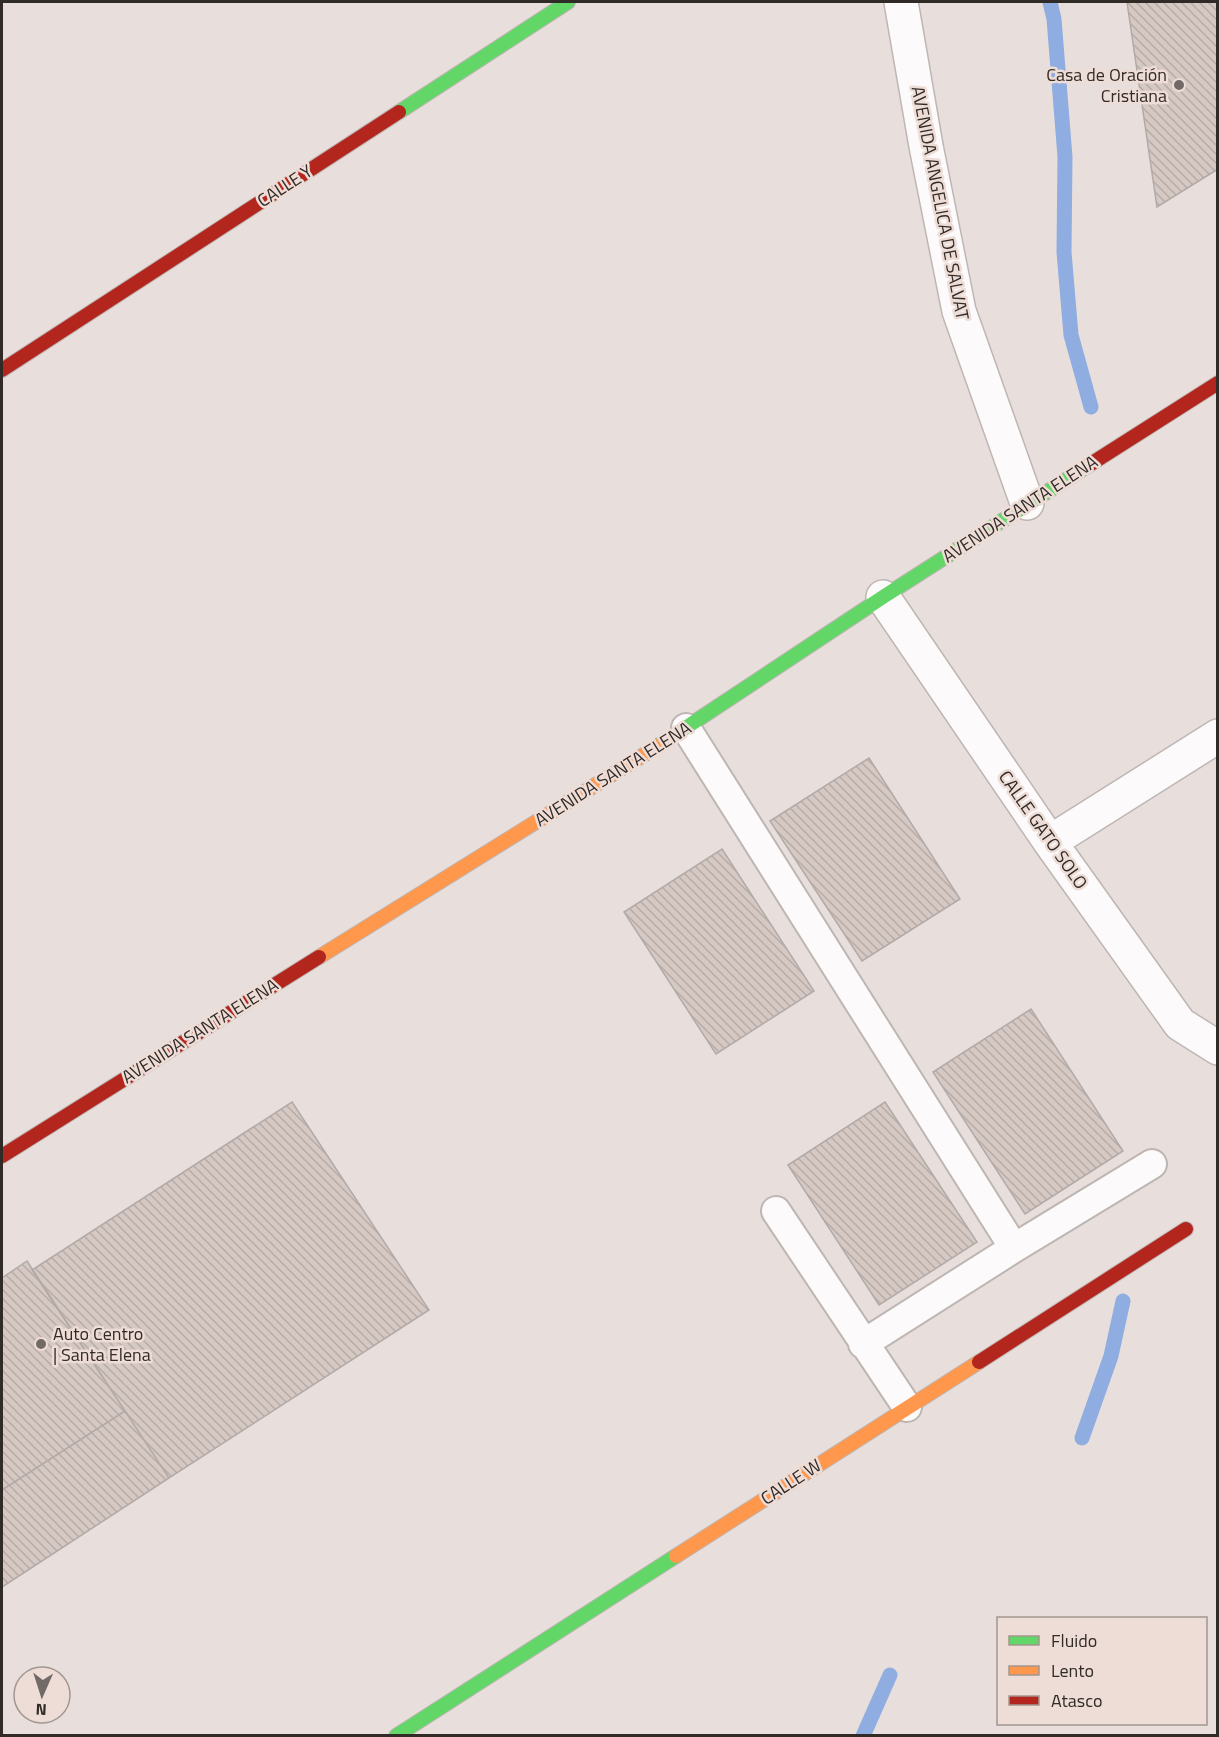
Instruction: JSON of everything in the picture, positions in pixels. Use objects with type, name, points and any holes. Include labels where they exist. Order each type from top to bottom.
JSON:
[{"type":"street","name":"CALLE Y","points":[[2,370],[568,2]]},
{"type":"street","name":"AVENIDA ANGELICA DE SALVAT","points":[[901,2],[926,146],[959,311],[1027,503]]},
{"type":"street","name":"AVENIDA SANTA ELENA","points":[[2,1155],[686,728],[882,597],[1218,382]]},
{"type":"street","name":"CALLE GATO SOLO","points":[[882,597],[1050,842],[1180,1024],[1218,1048]]},
{"type":"street","points":[[1050,842],[1218,735]]},
{"type":"street","name":"CALLE W","points":[[396,1736],[1186,1229]]},
{"type":"lane","points":[[686,728],[1014,1248]]},
{"type":"lane","points":[[863,1344],[1152,1164]]},
{"type":"lane","points":[[776,1211],[907,1407]]},
{"type":"building","name":"Casa de Oración Cristiana","points":[[1127,2],[1218,2],[1218,169],[1157,207]]},
{"type":"building","points":[[869,758],[960,899],[862,961],[770,821]]},
{"type":"building","points":[[722,849],[814,991],[716,1054],[624,912]]},
{"type":"building","points":[[1031,1009],[1123,1151],[1025,1214],[933,1072]]},
{"type":"building","points":[[292,1102],[429,1310],[169,1478],[32,1270]]},
{"type":"building","points":[[885,1102],[977,1242],[879,1305],[788,1165]]},
{"type":"building","name":"Auto Centro | Santa Elena","points":[[27,1261],[125,1411],[2,1490],[2,1278]]},
{"type":"building","points":[[125,1411],[169,1478],[2,1587],[2,1490]]},
{"type":"waterway","points":[[1050,2],[1054,19],[1065,157],[1064,252],[1071,335],[1091,407]]},
{"type":"waterway","points":[[1082,1438],[1111,1356],[1123,1301]]},
{"type":"waterway","points":[[863,1736],[890,1675]]},
{"type":"traffic: fast","points":[[399,112],[568,2]]},
{"type":"traffic: fast","points":[[658,746],[883,597],[1086,467]]},
{"type":"traffic: fast","points":[[396,1736],[676,1556]]},
{"type":"traffic: slow","points":[[319,957],[658,746]]},
{"type":"traffic: slow","points":[[676,1556],[979,1362]]},
{"type":"traffic: jam","points":[[2,370],[399,112]]},
{"type":"traffic: jam","points":[[1086,467],[1218,383]]},
{"type":"traffic: jam","points":[[2,1156],[319,957]]},
{"type":"traffic: jam","points":[[979,1362],[1186,1229]]},
{"type":"place","name":"Casa de Oración Cristiana","points":[[1179,85]]},
{"type":"place","name":"Auto Centro | Santa Elena","points":[[41,1344]]}]
